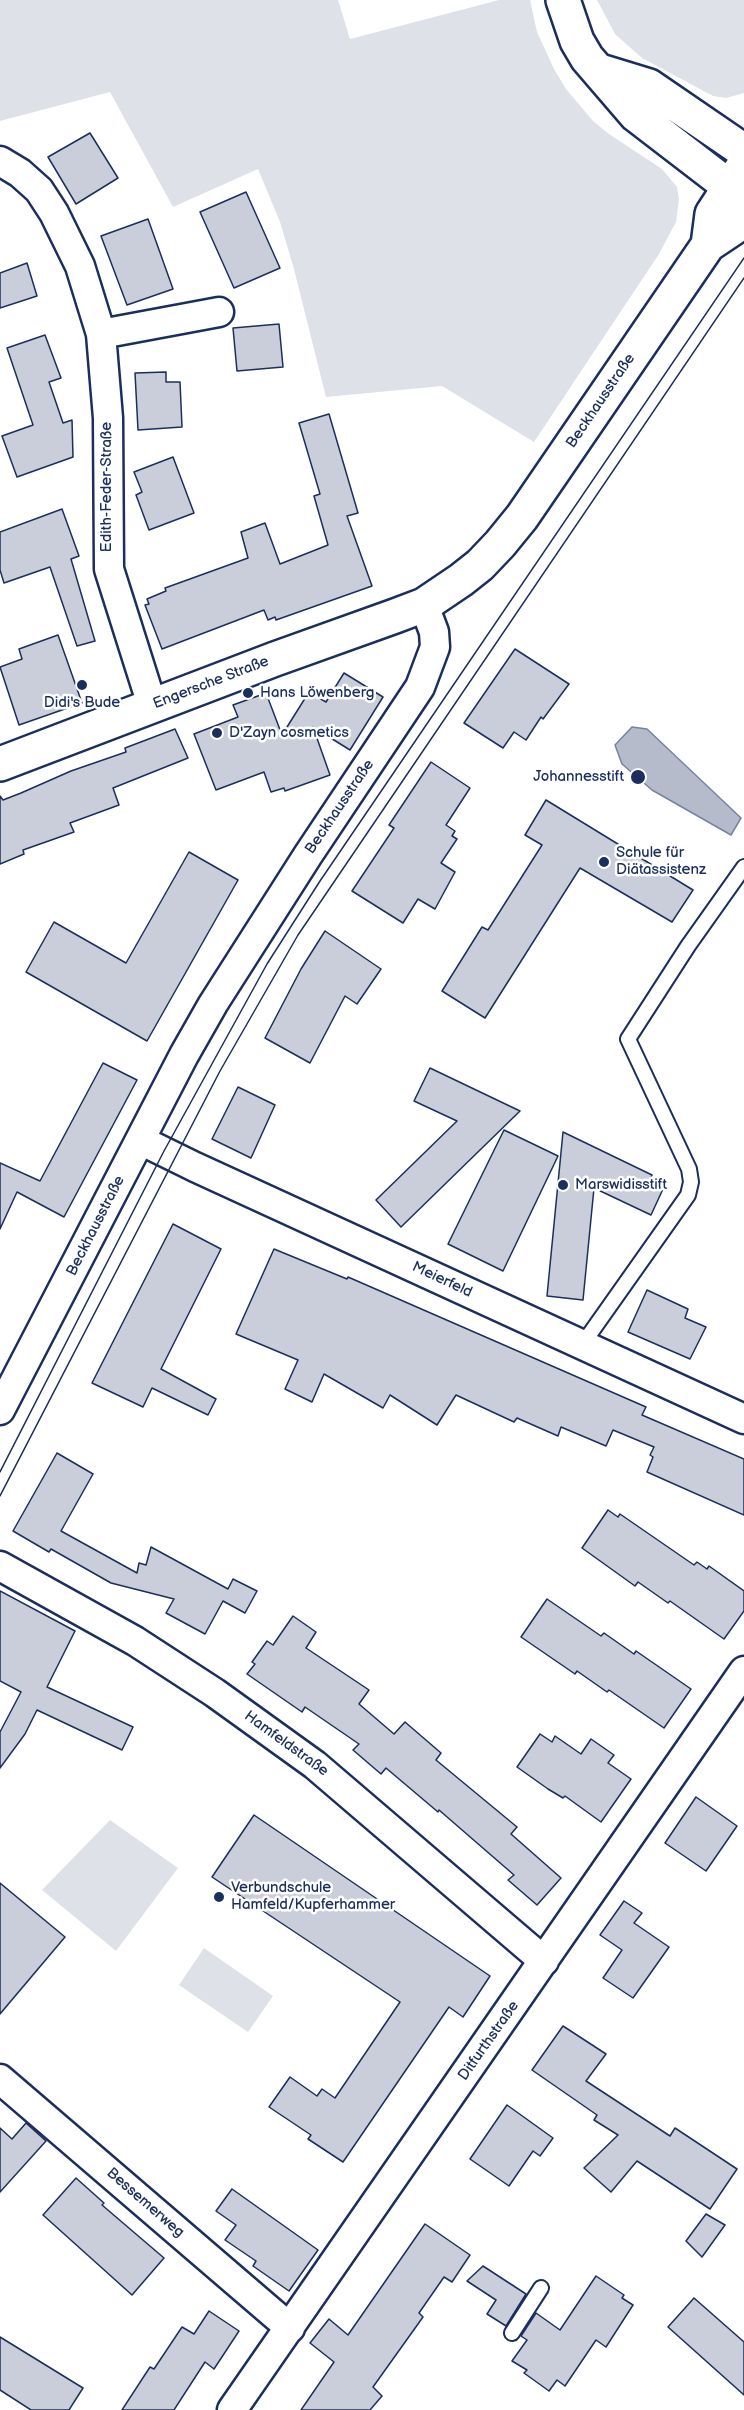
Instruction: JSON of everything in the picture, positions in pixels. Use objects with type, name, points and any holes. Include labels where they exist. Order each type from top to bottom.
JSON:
[{"type":"main road","points":[[562,0],[577,41],[587,58],[636,115],[740,191]]},
{"type":"main road","points":[[600,71],[649,86],[744,151]]},
{"type":"main road","name":"Beckhausstraße","points":[[424,605],[480,565],[522,517],[708,245],[712,214],[740,191]]},
{"type":"main road","name":"Engersche Straße","points":[[0,764],[152,705],[424,605]]},
{"type":"street","name":"Edith-Feder-Straße","points":[[0,161],[20,173],[39,190],[54,213],[80,266],[100,334],[108,418],[108,568],[152,705]]},
{"type":"street","points":[[100,334],[219,312]]},
{"type":"street","name":"Beckhausstraße","points":[[0,1410],[184,1055],[246,951],[420,687],[435,647],[434,632],[424,605]]},
{"type":"street","name":"Meierfeld","points":[[140,1140],[744,1419]]},
{"type":"street","name":"Hamfeldstraße","points":[[0,1566],[135,1641],[215,1693],[315,1765],[544,1961]]},
{"type":"street","name":"Ditfurthstraße","points":[[232,2410],[744,1671]]},
{"type":"street","name":"Bessemerweg","points":[[0,2079],[290,2328]]},
{"type":"lane","points":[[582,1345],[688,1195],[691,1182],[688,1169],[628,1039],[688,946],[744,867]]},
{"type":"lane","points":[[512,2333],[541,2288]]},
{"type":"shaded area","points":[[0,0],[338,0],[350,39],[499,0],[530,0],[537,32],[566,89],[593,121],[662,169],[677,187],[679,199],[676,222],[659,254],[534,442],[442,386],[326,397],[280,222],[258,169],[173,207],[110,92],[0,121]]},
{"type":"shaded area","points":[[597,0],[744,0],[744,93],[726,98],[713,96],[642,58],[615,34]]},
{"type":"shaded area","points":[[110,1820],[178,1868],[116,1951],[42,1890]]},
{"type":"shaded area","points":[[204,1948],[273,1996],[248,2032],[179,1985]]},
{"type":"water","points":[[632,727],[647,729],[741,818],[731,835],[652,790],[622,764],[615,745]]},
{"type":"building","points":[[90,133],[118,178],[76,204],[48,157]]},
{"type":"building","points":[[246,192],[280,268],[234,288],[200,212]]},
{"type":"building","points":[[148,219],[173,289],[127,305],[101,236]]},
{"type":"building","points":[[27,263],[37,296],[0,308],[0,273]]},
{"type":"building","points":[[279,324],[283,367],[237,371],[233,328]]},
{"type":"building","points":[[45,335],[61,378],[49,382],[63,423],[72,420],[73,457],[17,477],[2,436],[33,425],[7,348]]},
{"type":"building","points":[[166,372],[166,382],[180,382],[182,427],[138,430],[135,373]]},
{"type":"building","points":[[329,414],[358,513],[347,516],[372,586],[276,620],[275,617],[268,620],[264,610],[162,649],[145,605],[149,604],[147,599],[166,591],[165,588],[248,558],[241,532],[265,523],[280,564],[328,545],[314,496],[320,494],[299,423]]},
{"type":"building","points":[[173,457],[194,513],[149,530],[136,495],[142,492],[134,472]]},
{"type":"building","points":[[62,509],[79,556],[71,559],[95,641],[77,646],[50,567],[4,583],[0,570],[0,532]]},
{"type":"building","points":[[58,635],[82,703],[19,725],[0,667],[22,659],[19,649]]},
{"type":"building","points":[[515,649],[569,684],[543,719],[541,717],[526,740],[514,732],[503,748],[464,723]]},
{"type":"building","points":[[344,673],[383,697],[350,750],[313,727],[330,775],[285,791],[284,788],[271,792],[264,772],[216,790],[194,734],[238,717],[233,705],[266,693],[282,735],[309,692],[326,702]]},
{"type":"building","points":[[175,729],[188,758],[113,788],[119,805],[70,823],[74,832],[23,850],[24,854],[0,864],[0,796],[3,800],[71,771],[126,752],[125,748]]},
{"type":"building","points":[[431,762],[470,788],[446,825],[455,831],[452,836],[457,839],[441,863],[455,872],[435,909],[418,899],[403,923],[352,891],[394,828],[389,825]]},
{"type":"building","points":[[546,800],[693,890],[672,922],[580,868],[485,1018],[442,991],[482,927],[488,930],[542,845],[525,835]]},
{"type":"building","points":[[189,852],[238,880],[147,1041],[26,972],[54,922],[126,963]]},
{"type":"building","points":[[325,931],[381,969],[357,1004],[345,996],[310,1063],[265,1038],[301,969]]},
{"type":"building","points":[[103,1063],[137,1080],[64,1217],[17,1192],[0,1229],[0,1163],[40,1181]]},
{"type":"building","points":[[430,1068],[520,1111],[401,1227],[376,1200],[457,1121],[414,1101]]},
{"type":"building","points":[[238,1087],[275,1105],[251,1158],[212,1139]]},
{"type":"building","points":[[504,1130],[558,1156],[503,1271],[448,1244]]},
{"type":"building","points":[[563,1132],[652,1175],[649,1182],[663,1189],[651,1215],[594,1188],[583,1300],[547,1296]]},
{"type":"building","points":[[173,1224],[221,1249],[161,1369],[216,1399],[208,1415],[152,1388],[143,1407],[92,1383]]},
{"type":"building","points":[[274,1249],[347,1279],[348,1277],[646,1407],[642,1415],[744,1459],[744,1515],[647,1472],[654,1447],[613,1430],[606,1446],[561,1427],[558,1436],[517,1418],[514,1422],[456,1395],[437,1425],[390,1395],[383,1408],[324,1374],[312,1402],[285,1389],[298,1360],[236,1334]]},
{"type":"building","points":[[647,1290],[688,1309],[685,1318],[706,1327],[690,1359],[628,1332]]},
{"type":"building","points":[[57,1453],[93,1474],[61,1531],[137,1573],[139,1563],[146,1565],[151,1547],[228,1589],[233,1579],[257,1591],[245,1613],[223,1601],[205,1634],[166,1613],[174,1599],[111,1583],[51,1549],[49,1552],[13,1531]]},
{"type":"building","points":[[608,1510],[618,1517],[620,1514],[694,1565],[697,1562],[707,1569],[709,1566],[744,1591],[744,1611],[724,1639],[670,1601],[668,1603],[638,1582],[635,1586],[582,1548]]},
{"type":"building","points":[[0,1591],[75,1631],[47,1687],[133,1727],[122,1750],[37,1710],[25,1734],[0,1768],[0,1732],[21,1692],[0,1681]]},
{"type":"building","points":[[547,1599],[601,1636],[604,1633],[634,1654],[636,1651],[691,1689],[664,1728],[609,1690],[607,1692],[577,1671],[575,1674],[521,1637]]},
{"type":"building","points":[[293,1616],[316,1632],[306,1648],[369,1690],[359,1704],[394,1734],[405,1722],[441,1753],[436,1760],[517,1827],[511,1834],[561,1878],[537,1905],[508,1880],[514,1875],[439,1810],[438,1812],[386,1768],[381,1774],[353,1750],[359,1744],[305,1707],[302,1712],[247,1674],[255,1664],[252,1662],[267,1641],[273,1645]]},
{"type":"building","points":[[540,1734],[552,1742],[555,1736],[581,1754],[591,1739],[614,1755],[608,1763],[631,1779],[601,1822],[565,1796],[563,1798],[548,1789],[517,1767]]},
{"type":"building","points":[[696,1797],[737,1826],[706,1871],[665,1843]]},
{"type":"building","points":[[254,1815],[490,1976],[463,2017],[449,2007],[343,2162],[308,2139],[311,2135],[269,2107],[290,2077],[317,2096],[322,2089],[335,2098],[400,2002],[212,1877]]},
{"type":"building","points":[[0,1883],[65,1937],[0,2014]]},
{"type":"building","points":[[624,1901],[642,1913],[634,1923],[669,1947],[633,1998],[603,1978],[622,1950],[600,1935]]},
{"type":"building","points":[[563,2026],[606,2054],[586,2081],[670,2136],[675,2128],[737,2169],[710,2209],[637,2161],[611,2192],[584,2168],[618,2135],[594,2120],[597,2115],[532,2070]]},
{"type":"building","points":[[507,2105],[553,2138],[540,2156],[533,2151],[509,2186],[470,2159]]},
{"type":"building","points":[[26,2123],[46,2141],[0,2192],[0,2128],[12,2139]]},
{"type":"building","points":[[76,2178],[104,2203],[102,2205],[164,2258],[132,2295],[43,2215]]},
{"type":"building","points":[[232,2189],[318,2250],[289,2291],[253,2266],[256,2261],[225,2240],[236,2225],[216,2211]]},
{"type":"building","points":[[706,2214],[725,2225],[702,2257],[686,2241]]},
{"type":"building","points":[[425,2224],[470,2255],[452,2282],[444,2277],[419,2313],[423,2317],[373,2387],[382,2396],[370,2410],[301,2410],[334,2362],[310,2343],[329,2319],[348,2335]]},
{"type":"building","points":[[483,2266],[526,2294],[506,2326],[487,2314],[496,2300],[467,2281]]},
{"type":"building","points":[[596,2276],[624,2295],[622,2298],[633,2305],[606,2347],[596,2340],[565,2386],[557,2380],[549,2391],[524,2373],[527,2370],[512,2361],[527,2340],[521,2336],[536,2313],[560,2330]]},
{"type":"building","points":[[694,2298],[744,2342],[744,2395],[668,2327]]},
{"type":"building","points":[[209,2311],[239,2331],[214,2369],[205,2362],[174,2410],[122,2410],[150,2367],[154,2369],[182,2327],[194,2334]]},
{"type":"building","points":[[0,2337],[83,2388],[69,2410],[31,2410],[0,2390]]},
{"type":"tram line","points":[[0,1472],[164,1151],[267,964],[320,881],[744,258]]},
{"type":"tram line","points":[[0,1496],[220,1071],[298,935],[744,278]]},
{"type":"place","name":"Didi's Bude","points":[[82,685]]},
{"type":"place","name":"Hans Löwenberg","points":[[248,693]]},
{"type":"place","name":"D'Zayn cosmetics","points":[[217,733]]},
{"type":"place","name":"Johannesstift","points":[[638,777]]},
{"type":"place","name":"Schule für Diätassistenz","points":[[604,862]]},
{"type":"place","name":"Marswidisstift","points":[[563,1185]]},
{"type":"place","name":"Verbundschule Hamfeld/Kupferhammer","points":[[219,1897]]}]
